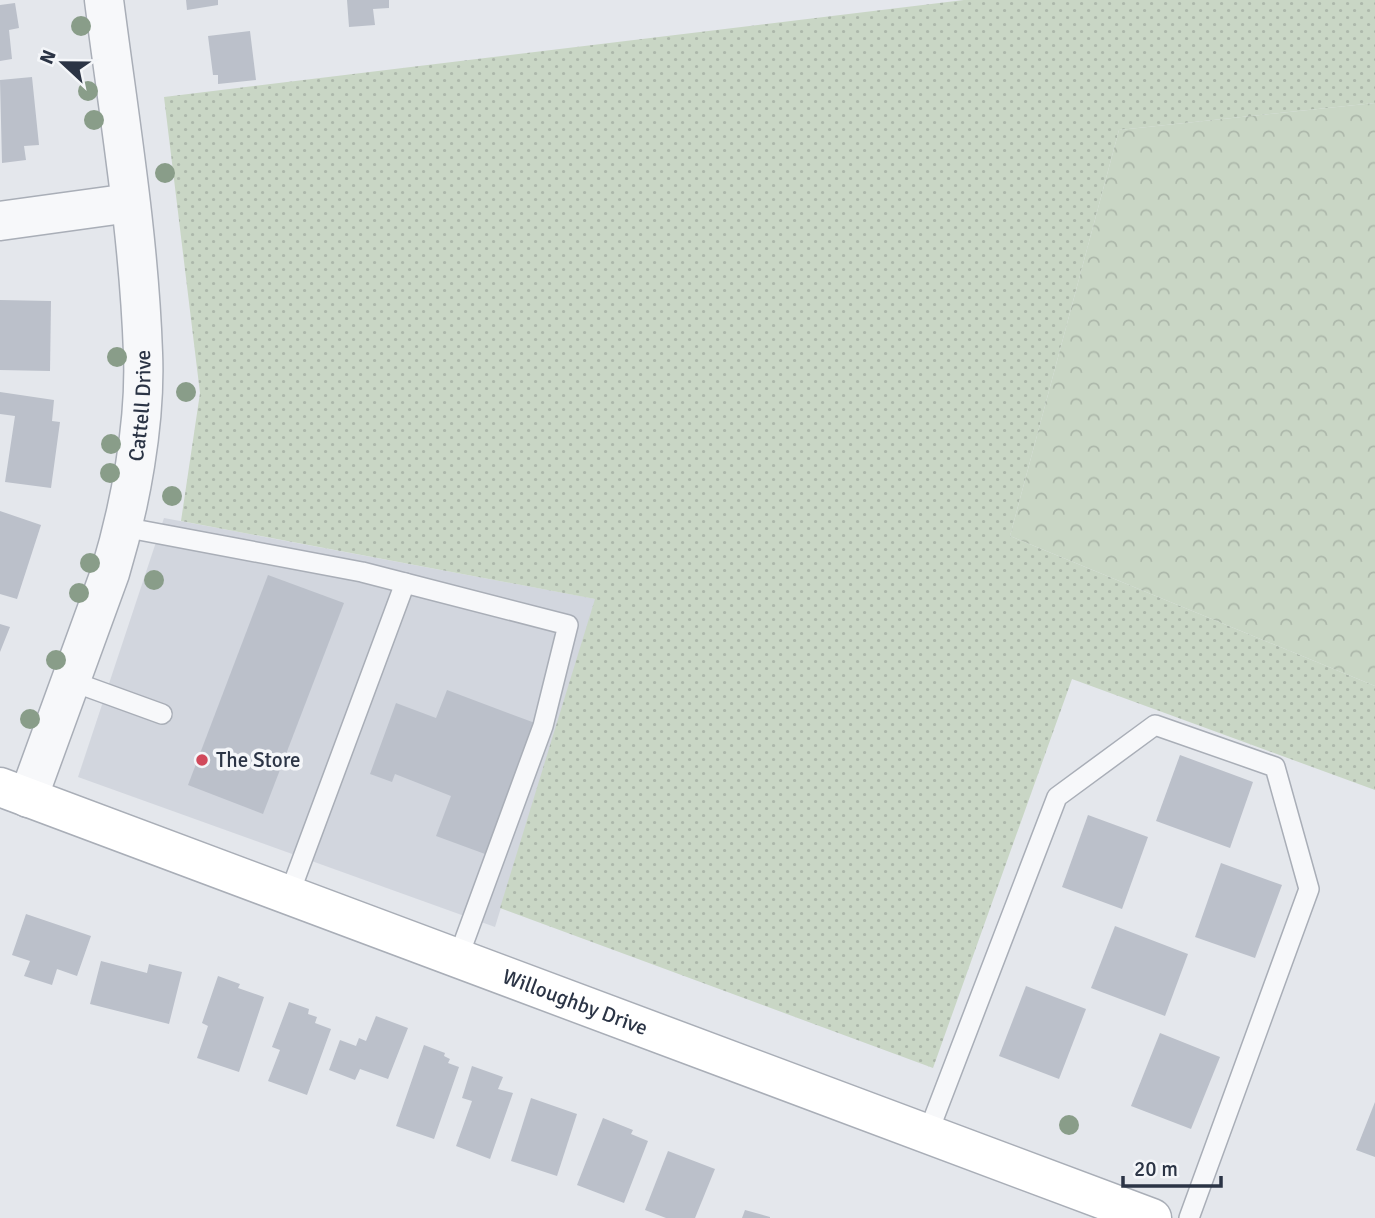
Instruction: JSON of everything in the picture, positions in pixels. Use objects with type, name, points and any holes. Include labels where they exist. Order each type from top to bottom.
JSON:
[{"type":"street","name":"Cattell Drive","points":[[14,792],[71,681],[110,573],[123,527],[139,424],[143,354],[130,204],[104,0]]},
{"type":"street","points":[[0,221],[130,204]]},
{"type":"street","name":"Willoughby Drive","points":[[14,792],[1152,1218]]},
{"type":"lane","points":[[123,527],[362,572],[568,625],[553,693],[530,766],[458,958]]},
{"type":"lane","points":[[289,895],[405,583]]},
{"type":"lane","points":[[71,681],[162,715]]},
{"type":"lane","points":[[928,1133],[1057,797],[1155,725],[1275,767],[1309,889],[1189,1218]]},
{"type":"shaded area","points":[[164,518],[596,599],[495,927],[78,777]]},
{"type":"green space","points":[[964,0],[1375,0],[1375,103],[1119,130],[1010,536],[1375,686],[1375,790],[1072,679],[933,1068],[500,908],[595,599],[181,521],[200,393],[164,97]]},
{"type":"green space","points":[[1375,103],[1375,686],[1010,536],[1119,130]]},
{"type":"building","points":[[186,0],[218,0],[218,5],[187,10]]},
{"type":"building","points":[[347,0],[389,0],[389,8],[373,9],[375,25],[349,27]]},
{"type":"building","points":[[15,3],[19,28],[9,30],[12,59],[0,61],[0,5]]},
{"type":"building","points":[[250,31],[256,80],[218,84],[218,75],[213,75],[208,36]]},
{"type":"building","points":[[32,77],[39,145],[24,146],[26,160],[2,163],[0,80]]},
{"type":"building","points":[[0,300],[51,301],[50,371],[0,370]]},
{"type":"building","points":[[0,392],[54,400],[52,421],[60,422],[51,488],[5,482],[15,416],[0,414]]},
{"type":"building","points":[[0,511],[41,525],[17,599],[0,594]]},
{"type":"building","points":[[268,575],[344,603],[263,814],[188,785]]},
{"type":"building","points":[[0,624],[10,627],[0,652]]},
{"type":"building","points":[[447,690],[535,723],[485,854],[436,836],[451,796],[395,774],[392,782],[370,774],[396,703],[436,718]]},
{"type":"building","points":[[1180,755],[1253,782],[1230,848],[1156,821]]},
{"type":"building","points":[[1088,815],[1148,837],[1122,909],[1062,887]]},
{"type":"building","points":[[1221,863],[1282,885],[1255,958],[1195,937]]},
{"type":"building","points":[[26,914],[91,936],[77,976],[57,969],[52,985],[24,976],[30,961],[12,955]]},
{"type":"building","points":[[1115,926],[1188,954],[1165,1016],[1091,988]]},
{"type":"building","points":[[101,961],[147,973],[149,964],[182,972],[169,1024],[90,1004]]},
{"type":"building","points":[[218,976],[240,984],[238,988],[264,997],[239,1072],[197,1058],[208,1026],[202,1023]]},
{"type":"building","points":[[1026,986],[1086,1009],[1059,1079],[999,1056]]},
{"type":"building","points":[[289,1002],[309,1009],[308,1014],[317,1017],[315,1023],[331,1029],[307,1095],[268,1081],[280,1050],[272,1047]]},
{"type":"building","points":[[376,1016],[408,1028],[388,1079],[360,1069],[355,1080],[329,1070],[340,1040],[356,1046],[359,1038],[366,1041]]},
{"type":"building","points":[[1160,1033],[1220,1057],[1191,1129],[1131,1106]]},
{"type":"building","points":[[424,1045],[445,1053],[444,1056],[450,1059],[448,1063],[459,1067],[434,1139],[396,1126]]},
{"type":"building","points":[[472,1066],[503,1077],[498,1089],[513,1093],[490,1159],[456,1146],[472,1101],[462,1098]]},
{"type":"building","points":[[531,1098],[577,1114],[557,1176],[511,1161]]},
{"type":"building","points":[[1375,1102],[1375,1157],[1356,1150]]},
{"type":"building","points":[[603,1118],[633,1130],[631,1134],[648,1141],[624,1203],[577,1185]]},
{"type":"building","points":[[668,1151],[715,1169],[695,1218],[666,1218],[645,1210]]},
{"type":"building","points":[[745,1210],[770,1217],[770,1218],[742,1218]]},
{"type":"place","name":"The Store","points":[[202,760]]}]
